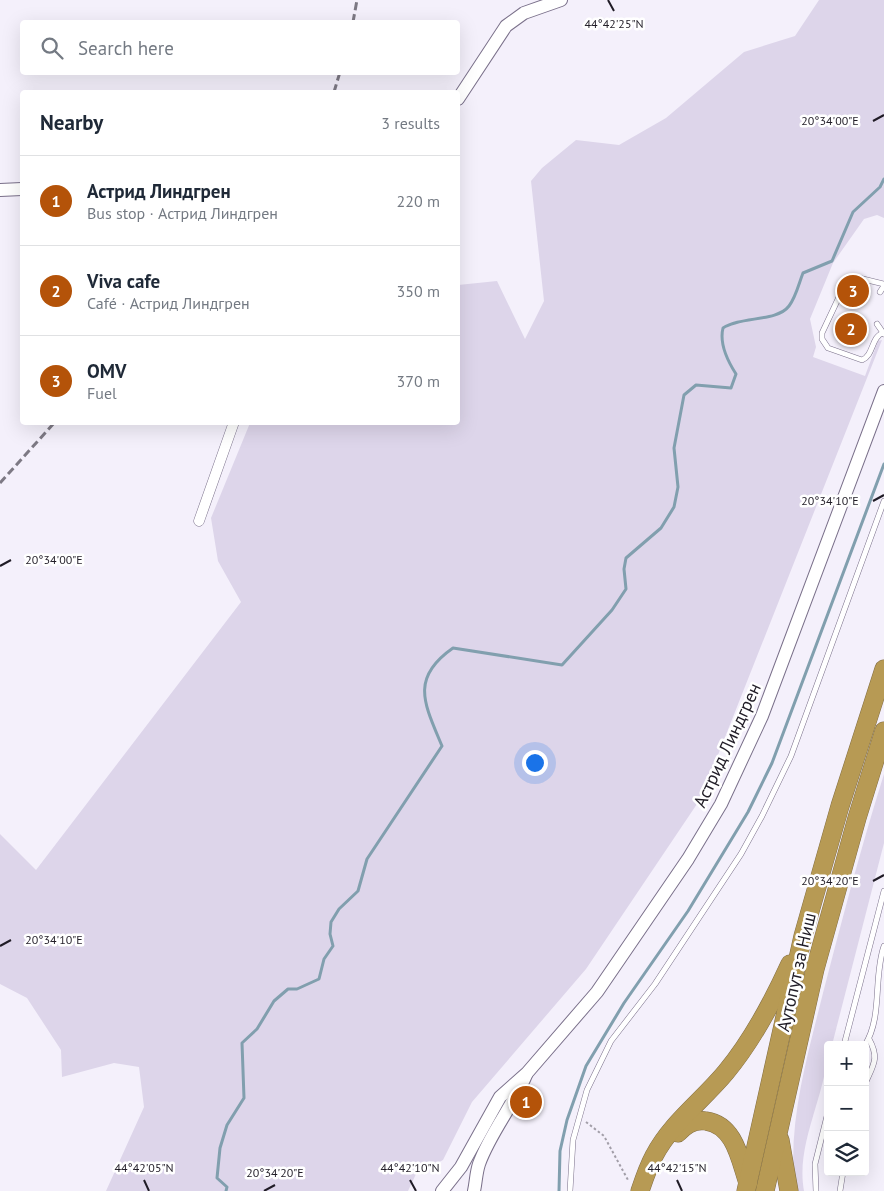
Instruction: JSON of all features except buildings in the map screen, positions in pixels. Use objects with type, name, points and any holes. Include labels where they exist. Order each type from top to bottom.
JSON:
[{"type":"highway","name":"Аутопут за Ниш","points":[[747,1187],[802,936],[840,806],[884,669]]},
{"type":"highway","name":"Аутопут за Ниш","points":[[765,1191],[818,960],[857,818],[884,731]]},
{"type":"highway","points":[[634,1185],[668,1134],[712,1088],[749,1040],[787,971],[802,936]]},
{"type":"highway","points":[[648,1191],[666,1148],[686,1126],[702,1120],[718,1125],[732,1138],[747,1187]]},
{"type":"highway","points":[[779,1130],[789,1191]]},
{"type":"street","points":[[460,96],[506,26],[524,14],[562,0]]},
{"type":"street","points":[[0,190],[20,189]]},
{"type":"street","name":"Астрид Линдгрен","points":[[442,1191],[461,1167],[500,1097],[527,1073],[597,992],[688,860],[721,804],[762,716],[884,391]]},
{"type":"street","points":[[199,521],[233,425]]},
{"type":"street","name":"Астрид Линдгрен","points":[[474,1191],[479,1165],[486,1148],[517,1095],[527,1073]]},
{"type":"lane","points":[[877,324],[884,333],[877,336],[868,358],[862,360],[828,348],[822,339],[822,333],[847,280],[855,277],[884,285],[880,292]]},
{"type":"lane","points":[[570,1191],[573,1140],[587,1090],[611,1041],[660,976],[741,854],[762,816],[791,756],[884,501]]},
{"type":"lane","points":[[845,1041],[884,891]]},
{"type":"lane","points":[[867,1041],[877,995],[879,967],[884,946]]},
{"type":"lane","points":[[877,995],[884,986]]},
{"type":"lane","points":[[869,1044],[876,1053],[869,1074]]},
{"type":"lane","points":[[816,1191],[816,1164],[824,1129]]},
{"type":"lane","points":[[840,1191],[842,1176]]},
{"type":"path","points":[[578,1118],[589,1123],[604,1136],[634,1185]]},
{"type":"shaded area","points":[[819,0],[884,0],[884,218],[877,215],[864,219],[833,263],[810,319],[816,347],[813,357],[865,376],[878,341],[882,340],[701,798],[586,969],[472,1102],[443,1160],[416,1174],[408,1191],[106,1191],[144,1107],[139,1067],[114,1063],[62,1077],[61,1050],[27,998],[0,984],[0,834],[36,870],[241,602],[218,561],[211,518],[249,425],[460,425],[460,285],[497,281],[525,339],[544,301],[531,181],[542,168],[576,140],[619,145],[666,118],[744,52],[795,36]]},
{"type":"shaded area","points":[[884,774],[884,843],[833,1041],[824,1041],[824,1076],[804,1154],[802,1173],[804,1191],[795,1191],[794,1141],[800,1091],[823,993],[867,829]]},
{"type":"waterway","points":[[226,1191],[227,1187],[217,1178],[220,1148],[227,1125],[244,1098],[242,1043],[257,1029],[274,1001],[288,989],[297,989],[319,979],[324,959],[333,946],[330,934],[331,922],[339,909],[358,891],[367,859],[442,746],[426,704],[426,681],[431,670],[439,659],[453,648],[562,665],[612,610],[626,589],[624,569],[626,558],[661,528],[674,507],[678,487],[674,448],[684,395],[696,385],[731,388],[736,374],[725,352],[722,340],[723,328],[739,322],[768,317],[783,311],[789,306],[803,273],[832,261],[853,212],[880,187],[884,179]]},
{"type":"waterway","points":[[559,1191],[560,1151],[567,1120],[586,1066],[624,1003],[688,911],[748,812],[772,763],[884,464]]},
{"type":"railway","points":[[353,20],[357,0]]},
{"type":"railway","points":[[335,90],[339,75]]},
{"type":"railway","points":[[0,483],[52,425]]},
{"type":"place","name":"OMV","points":[[853,291]]},
{"type":"place","name":"Viva cafe","points":[[851,329]]},
{"type":"place","name":"Астрид Линдгрен","points":[[526,1102]]}]
